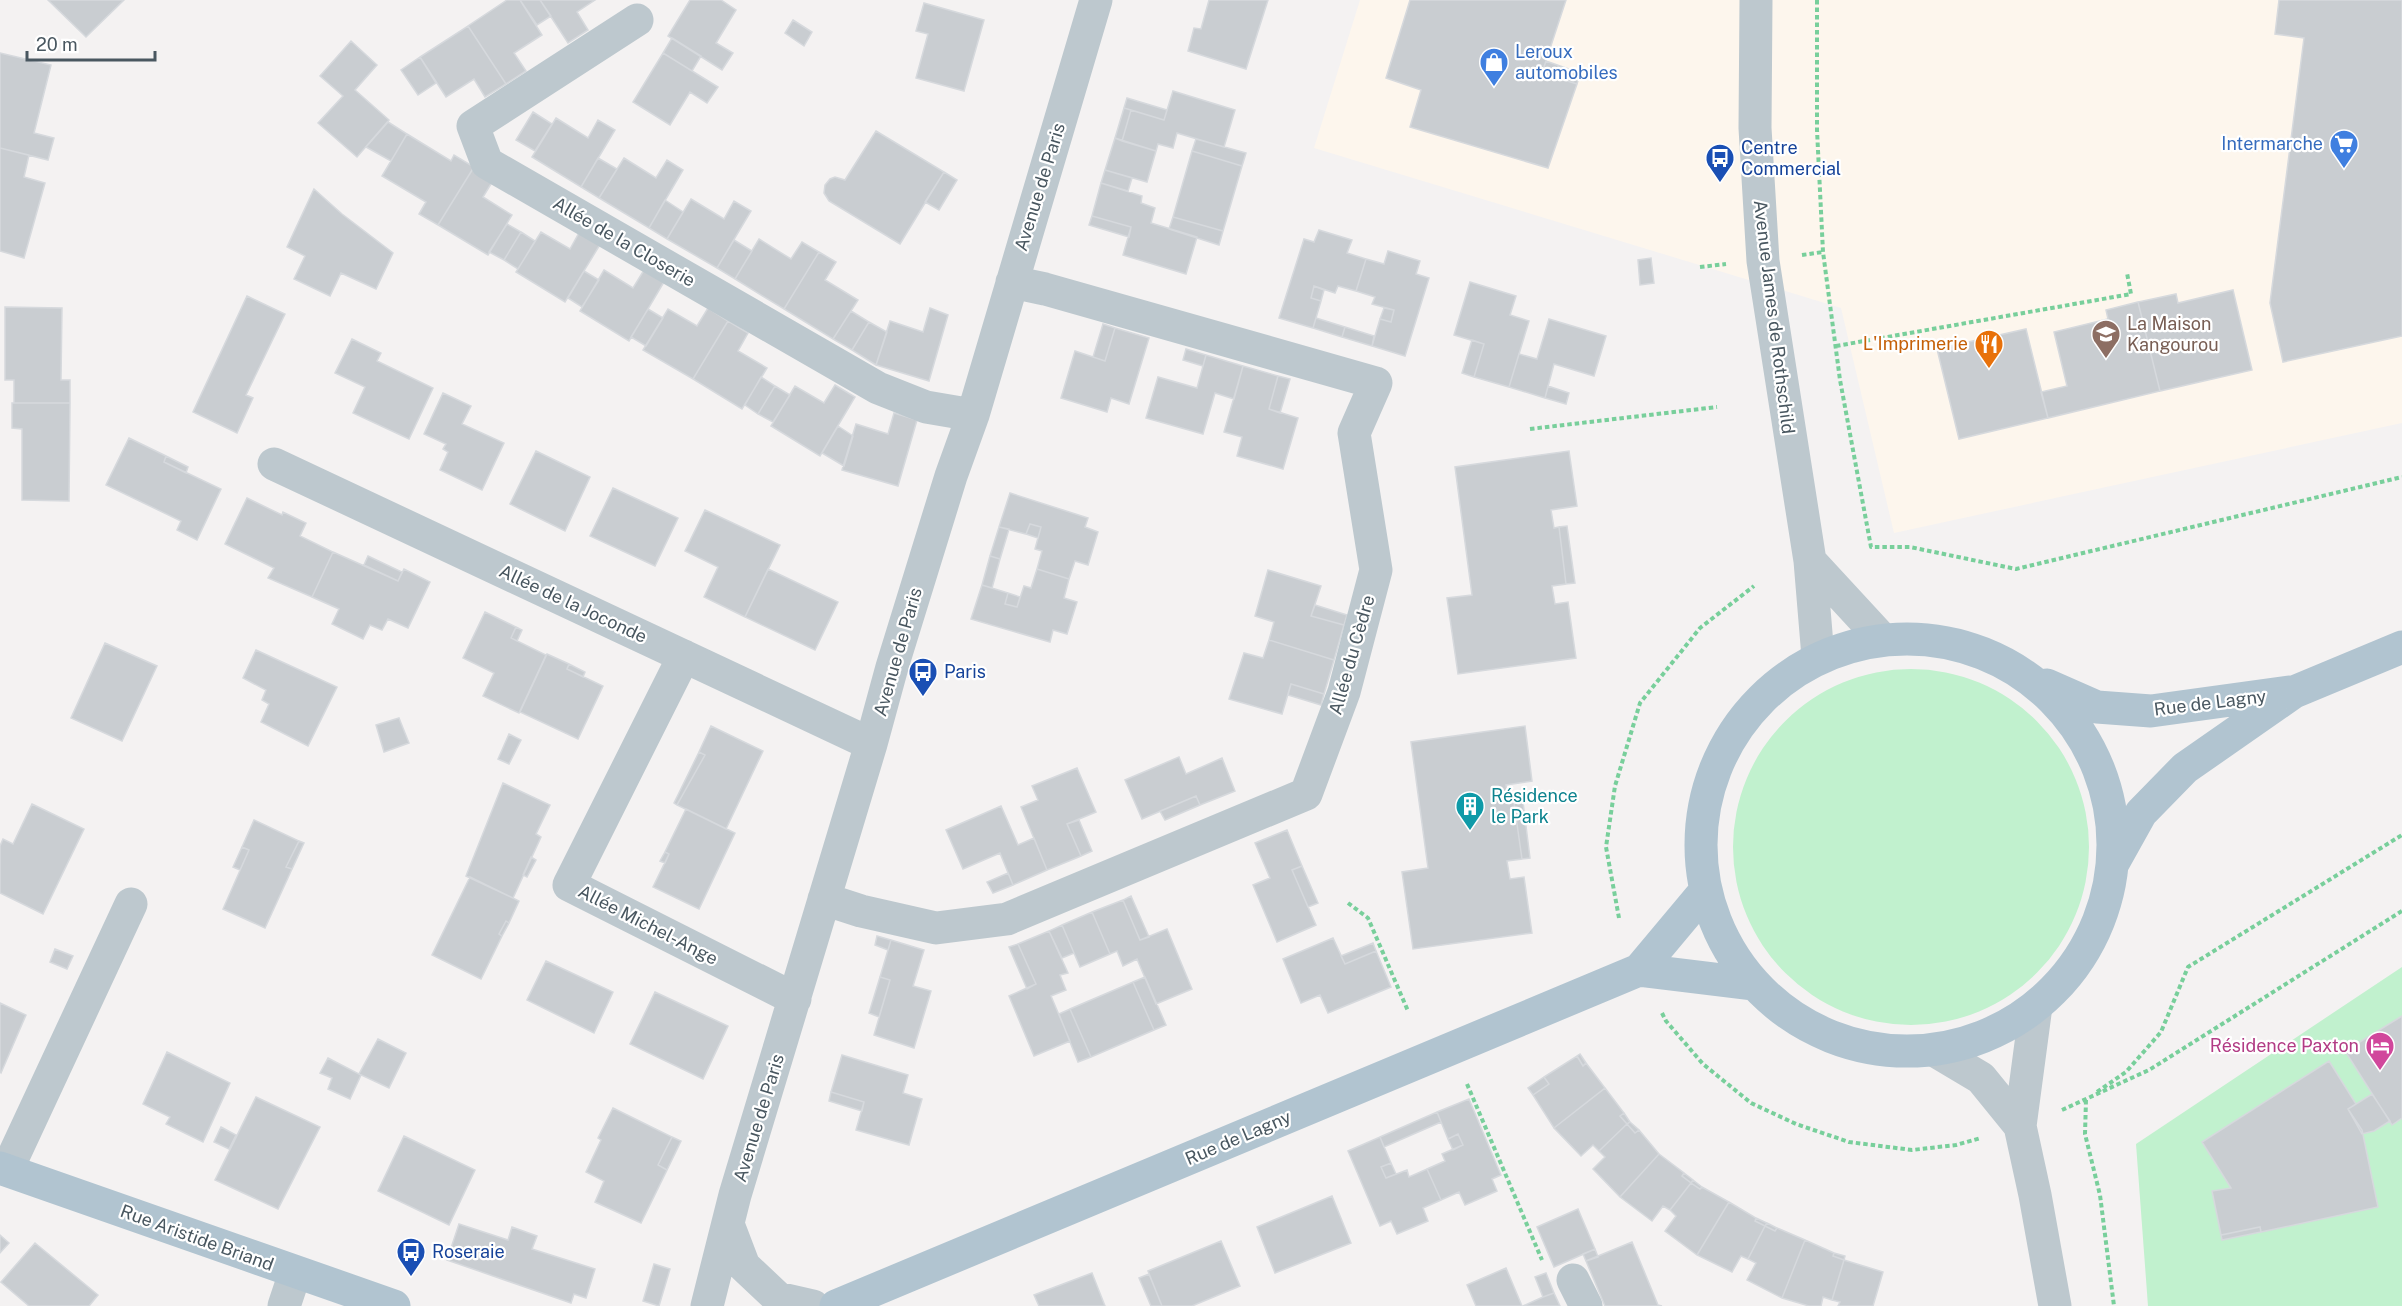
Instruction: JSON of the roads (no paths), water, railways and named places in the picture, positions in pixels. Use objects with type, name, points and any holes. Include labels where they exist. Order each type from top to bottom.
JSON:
[{"type":"main road","points":[[1882,639],[1932,639],[1982,651],[2025,676],[2066,712],[2095,758],[2110,810],[2112,865],[2100,918],[2074,966],[2036,1006],[1988,1035],[1934,1050],[1884,1050],[1835,1039],[1786,1015],[1754,984],[1724,940],[1706,890],[1701,820],[1721,753],[1762,697],[1818,657],[1882,639]]},
{"type":"main road","name":"Rue de Lagny","points":[[2112,865],[2141,813],[2185,768],[2294,692],[2402,647]]},
{"type":"main road","name":"Rue de Lagny","points":[[2025,676],[2097,706],[2151,711],[2294,692]]},
{"type":"main road","name":"Rue de Lagny","points":[[836,1306],[1639,970],[1706,890]]},
{"type":"main road","name":"Rue de Lagny","points":[[1639,970],[1754,984]]},
{"type":"main road","name":"Rue Aristide Briand","points":[[4,1169],[394,1306]]},
{"type":"street","name":"Avenue de Paris","points":[[707,1306],[728,1224],[872,744],[895,655],[951,476],[973,415],[1096,0]]},
{"type":"street","name":"Avenue James de Rothschild","points":[[1756,0],[1755,128],[1763,261],[1810,561],[1818,657]]},
{"type":"street","name":"Allée de la Closerie","points":[[637,20],[473,126],[487,163],[878,388],[926,407],[973,415]]},
{"type":"street","name":"Allée du Cèdre","points":[[824,899],[861,912],[936,928],[1007,919],[1306,795],[1344,692],[1376,570],[1354,433],[1376,383],[1012,282]]},
{"type":"street","name":"Allée de la Joconde","points":[[274,465],[872,744]]},
{"type":"street","points":[[1810,561],[1882,639]]},
{"type":"street","name":"Allée Michel-Ange","points":[[684,656],[569,885],[795,999]]},
{"type":"street","points":[[4,1169],[131,904]]},
{"type":"street","points":[[2036,1006],[2020,1126],[2036,1195],[2055,1306]]},
{"type":"street","points":[[1934,1050],[1981,1078],[2020,1126]]},
{"type":"street","points":[[728,1224],[744,1266],[778,1298],[813,1306]]},
{"type":"street","points":[[284,1306],[295,1273]]},
{"type":"place","name":"Leroux automobiles","points":[[1494,88]]},
{"type":"place","name":"Intermarche","points":[[2344,170]]},
{"type":"place","name":"Centre Commercial","points":[[1720,184]]},
{"type":"place","name":"La Maison Kangourou","points":[[2106,360]]},
{"type":"place","name":"L'Imprimerie","points":[[1989,370]]},
{"type":"place","name":"Paris","points":[[923,698]]},
{"type":"place","name":"Résidence le Park","points":[[1470,832]]},
{"type":"place","name":"Résidence Paxton","points":[[2380,1072]]},
{"type":"place","name":"Roseraie","points":[[411,1278]]}]
